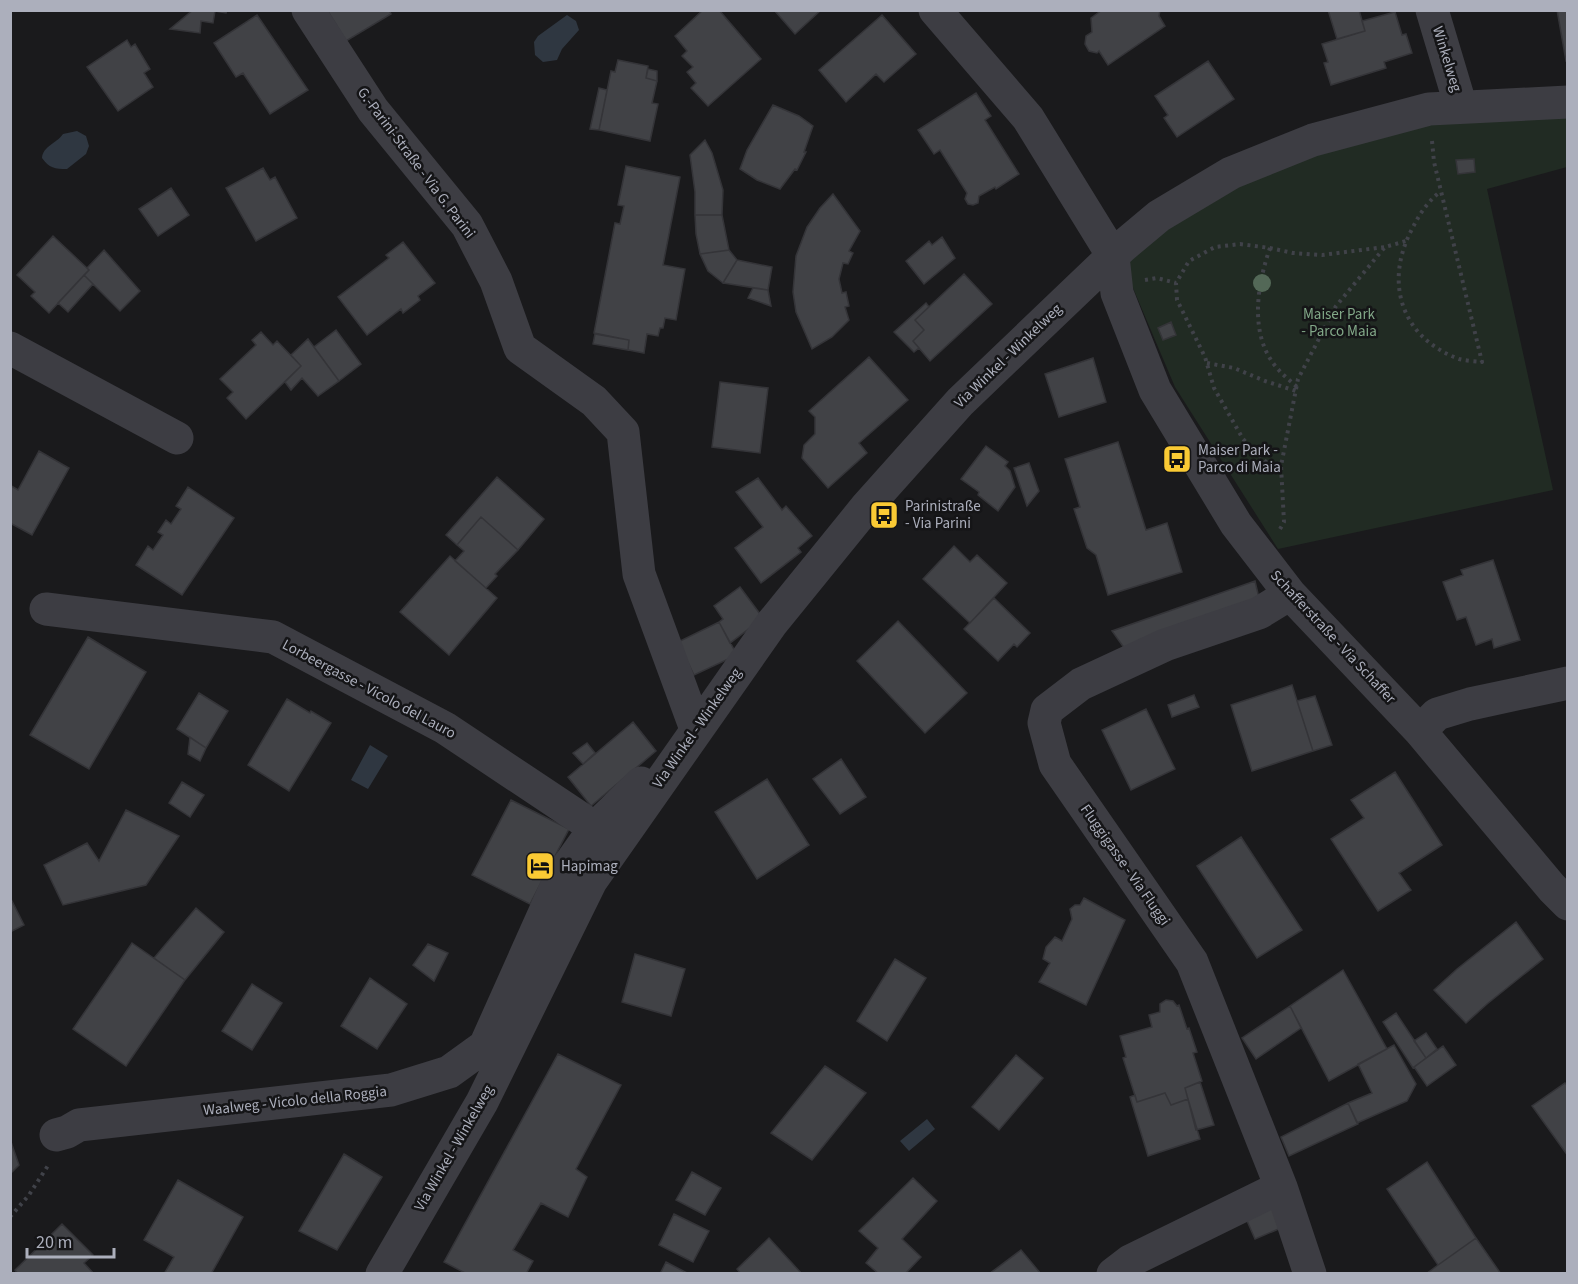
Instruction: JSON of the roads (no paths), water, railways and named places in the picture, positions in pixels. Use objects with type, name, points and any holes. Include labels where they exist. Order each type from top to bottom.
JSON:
[{"type":"street","name":"G.-Parini-Straße - Via G. Parini","points":[[308,10],[373,110],[466,225],[496,281],[520,348],[594,401],[623,432],[639,574],[696,729]]},
{"type":"street","name":"Schafferstraße - Via Schaffer","points":[[935,10],[1028,118],[1113,256],[1117,293],[1155,390],[1236,524],[1290,594],[1420,731],[1568,904]]},
{"type":"street","name":"Winkelweg","points":[[1432,10],[1461,107]]},
{"type":"street","name":"Via Winkel - Winkelweg","points":[[382,1274],[482,1102],[591,881],[772,623],[867,506],[960,402],[1113,256],[1159,216],[1231,173],[1313,140],[1429,109],[1568,102]]},
{"type":"street","points":[[10,348],[177,438]]},
{"type":"street","name":"Fluggigasse - Via Fluggi","points":[[1290,594],[1259,614],[1165,645],[1081,684],[1047,710],[1044,723],[1055,764],[1192,962],[1281,1186],[1310,1274]]},
{"type":"street","name":"Lorbeergasse - Vicolo del Lauro","points":[[46,609],[273,637],[445,728],[595,828]]},
{"type":"street","points":[[1420,731],[1437,714],[1470,704],[1568,683]]},
{"type":"street","name":"Waalweg - Vicolo della Roggia","points":[[56,1135],[79,1125],[392,1090],[449,1072],[485,1046],[561,876],[595,828],[646,777],[676,759]]},
{"type":"street","points":[[1113,1274],[1130,1261],[1281,1186]]},
{"type":"place","name":"Maiser Park - Parco di Maia","points":[[1177,459]]},
{"type":"place","name":"Parinistraße - Via Parini","points":[[884,515]]},
{"type":"place","name":"Hapimag","points":[[540,866]]},
{"type":"park label","name":"Maiser Park - Parco Maia","points":[[1339,322]]}]
